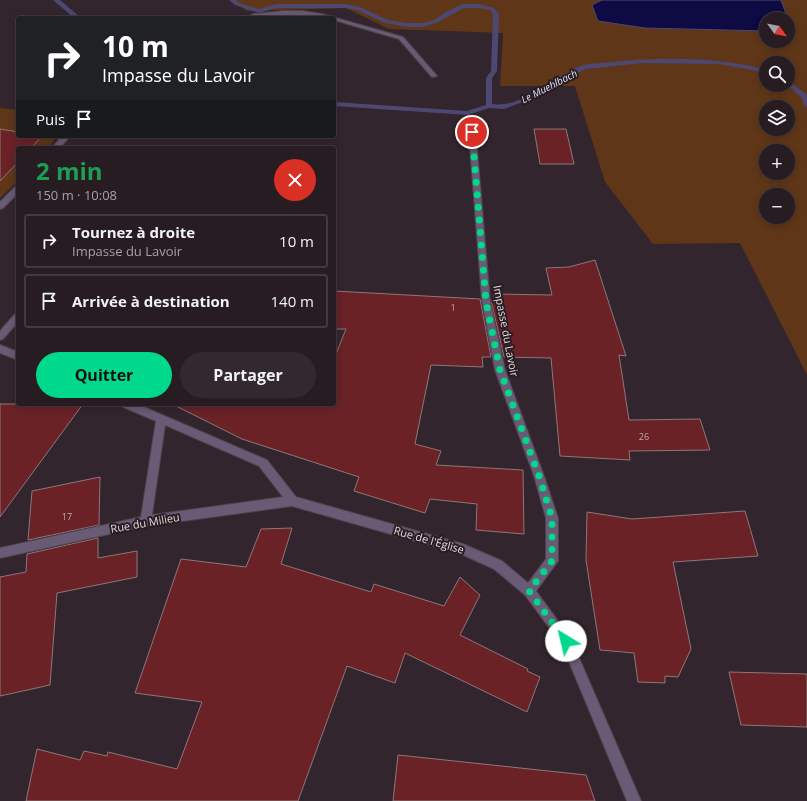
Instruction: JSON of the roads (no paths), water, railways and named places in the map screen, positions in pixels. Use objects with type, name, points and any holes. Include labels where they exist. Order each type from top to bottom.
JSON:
[{"type":"street","points":[[253,16],[283,12],[320,14],[326,16]]},
{"type":"street","points":[[336,19],[401,38],[434,76]]},
{"type":"street","name":"Impasse du Lavoir","points":[[472,132],[486,302],[500,370],[539,476],[552,518],[552,561],[529,591]]},
{"type":"street","points":[[58,146],[64,138]]},
{"type":"street","points":[[0,206],[16,191]]},
{"type":"street","points":[[0,337],[16,318]]},
{"type":"street","points":[[0,349],[16,355]]},
{"type":"street","points":[[132,406],[263,463],[292,501]]},
{"type":"street","points":[[146,521],[161,419]]},
{"type":"street","name":"Rue de l'Église","points":[[292,501],[463,549],[498,565],[529,591],[566,641],[634,801]]},
{"type":"street","name":"Rue du Milieu","points":[[0,553],[146,521],[292,501]]},
{"type":"waterway","name":"Le Muehlbach","points":[[56,0],[76,16]]},
{"type":"waterway","points":[[232,0],[237,4],[259,11],[276,6],[344,6],[358,8],[387,22],[408,25],[423,25],[436,21],[463,6],[478,6],[492,9],[496,14],[494,71],[489,78],[489,106]]},
{"type":"waterway","name":"Le Muehlbach","points":[[489,106],[502,108],[534,96],[560,79],[585,67],[643,61],[719,62],[759,69]]},
{"type":"waterway","name":"Le Muehlbach","points":[[795,88],[805,97],[807,105]]},
{"type":"waterway","name":"Le Muehlbach","points":[[336,104],[468,113],[489,106]]}]
